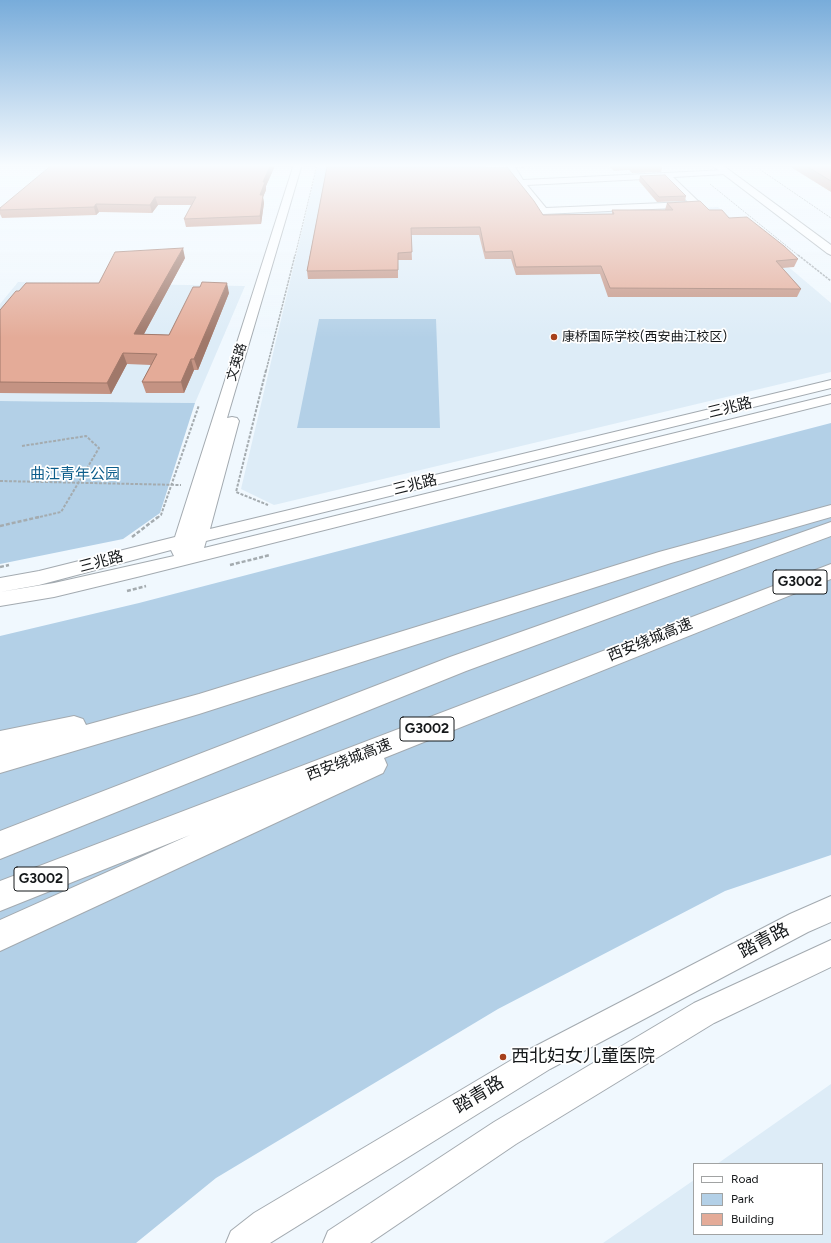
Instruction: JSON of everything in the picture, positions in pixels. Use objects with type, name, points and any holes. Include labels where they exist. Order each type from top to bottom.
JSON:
[{"type":"main road","points":[[794,222],[831,251]]},
{"type":"main road","points":[[804,222],[831,241]]},
{"type":"main road","points":[[0,761],[199,704],[658,560],[831,511]]},
{"type":"main road","name":"G3002","points":[[0,845],[458,664],[831,529]]},
{"type":"main road","name":"西安绕城高速","points":[[0,896],[391,744],[607,657],[831,571]]},
{"type":"main road","points":[[0,936],[607,657]]},
{"type":"main road","points":[[0,742],[193,701],[312,669]]},
{"type":"street","name":"文英路","points":[[176,561],[280,222]]},
{"type":"street","name":"文英路","points":[[194,556],[289,222]]},
{"type":"street","name":"三兆路","points":[[0,584],[39,578],[199,537],[831,384]]},
{"type":"street","name":"三兆路","points":[[0,599],[54,590],[176,561],[831,399]]},
{"type":"street","name":"踏青路","points":[[243,1243],[266,1225],[540,1059],[799,923],[831,909]]},
{"type":"street","points":[[340,1243],[505,1133],[704,1013],[831,953]]},
{"type":"path","points":[[274,508],[236,492],[303,222]]},
{"type":"path","points":[[758,222],[831,281]]},
{"type":"path","points":[[126,542],[161,515],[199,405]]},
{"type":"path","points":[[0,526],[61,512],[80,483],[99,448],[86,436],[22,446]]},
{"type":"path","points":[[0,480],[198,486]]},
{"type":"path","points":[[0,567],[13,565]]},
{"type":"shaded area","name":"康桥国际学校(西安曲江校区)","points":[[304,222],[736,222],[831,303],[831,372],[274,505],[241,489]]},
{"type":"shaded area","points":[[18,282],[245,286],[195,403],[0,401],[0,304]]},
{"type":"shaded area","points":[[831,1084],[831,1243],[603,1243],[693,1181],[693,1235],[823,1235],[823,1163],[718,1163]]},
{"type":"green space","points":[[319,319],[436,319],[440,428],[297,428]]},
{"type":"green space","name":"曲江青年公园","points":[[0,401],[195,403],[160,513],[123,539],[0,564]]},
{"type":"green space","points":[[831,423],[831,855],[725,891],[498,1009],[216,1178],[136,1243],[0,1243],[0,636],[139,603]]},
{"type":"building","points":[[316,222],[753,222],[798,259],[776,261],[801,289],[610,288],[601,266],[516,267],[512,251],[485,252],[480,227],[411,228],[412,252],[398,253],[398,270],[307,271]]},
{"type":"building","points":[[183,248],[134,334],[169,335],[193,287],[200,287],[202,282],[227,283],[194,359],[191,359],[181,382],[142,382],[157,354],[123,353],[107,383],[0,382],[0,310],[16,291],[19,291],[26,283],[99,283],[115,252]]},
{"type":"place","name":"康桥国际学校(西安曲江校区)","points":[[554,337]]},
{"type":"place","name":"西北妇女儿童医院","points":[[503,1057]]}]
